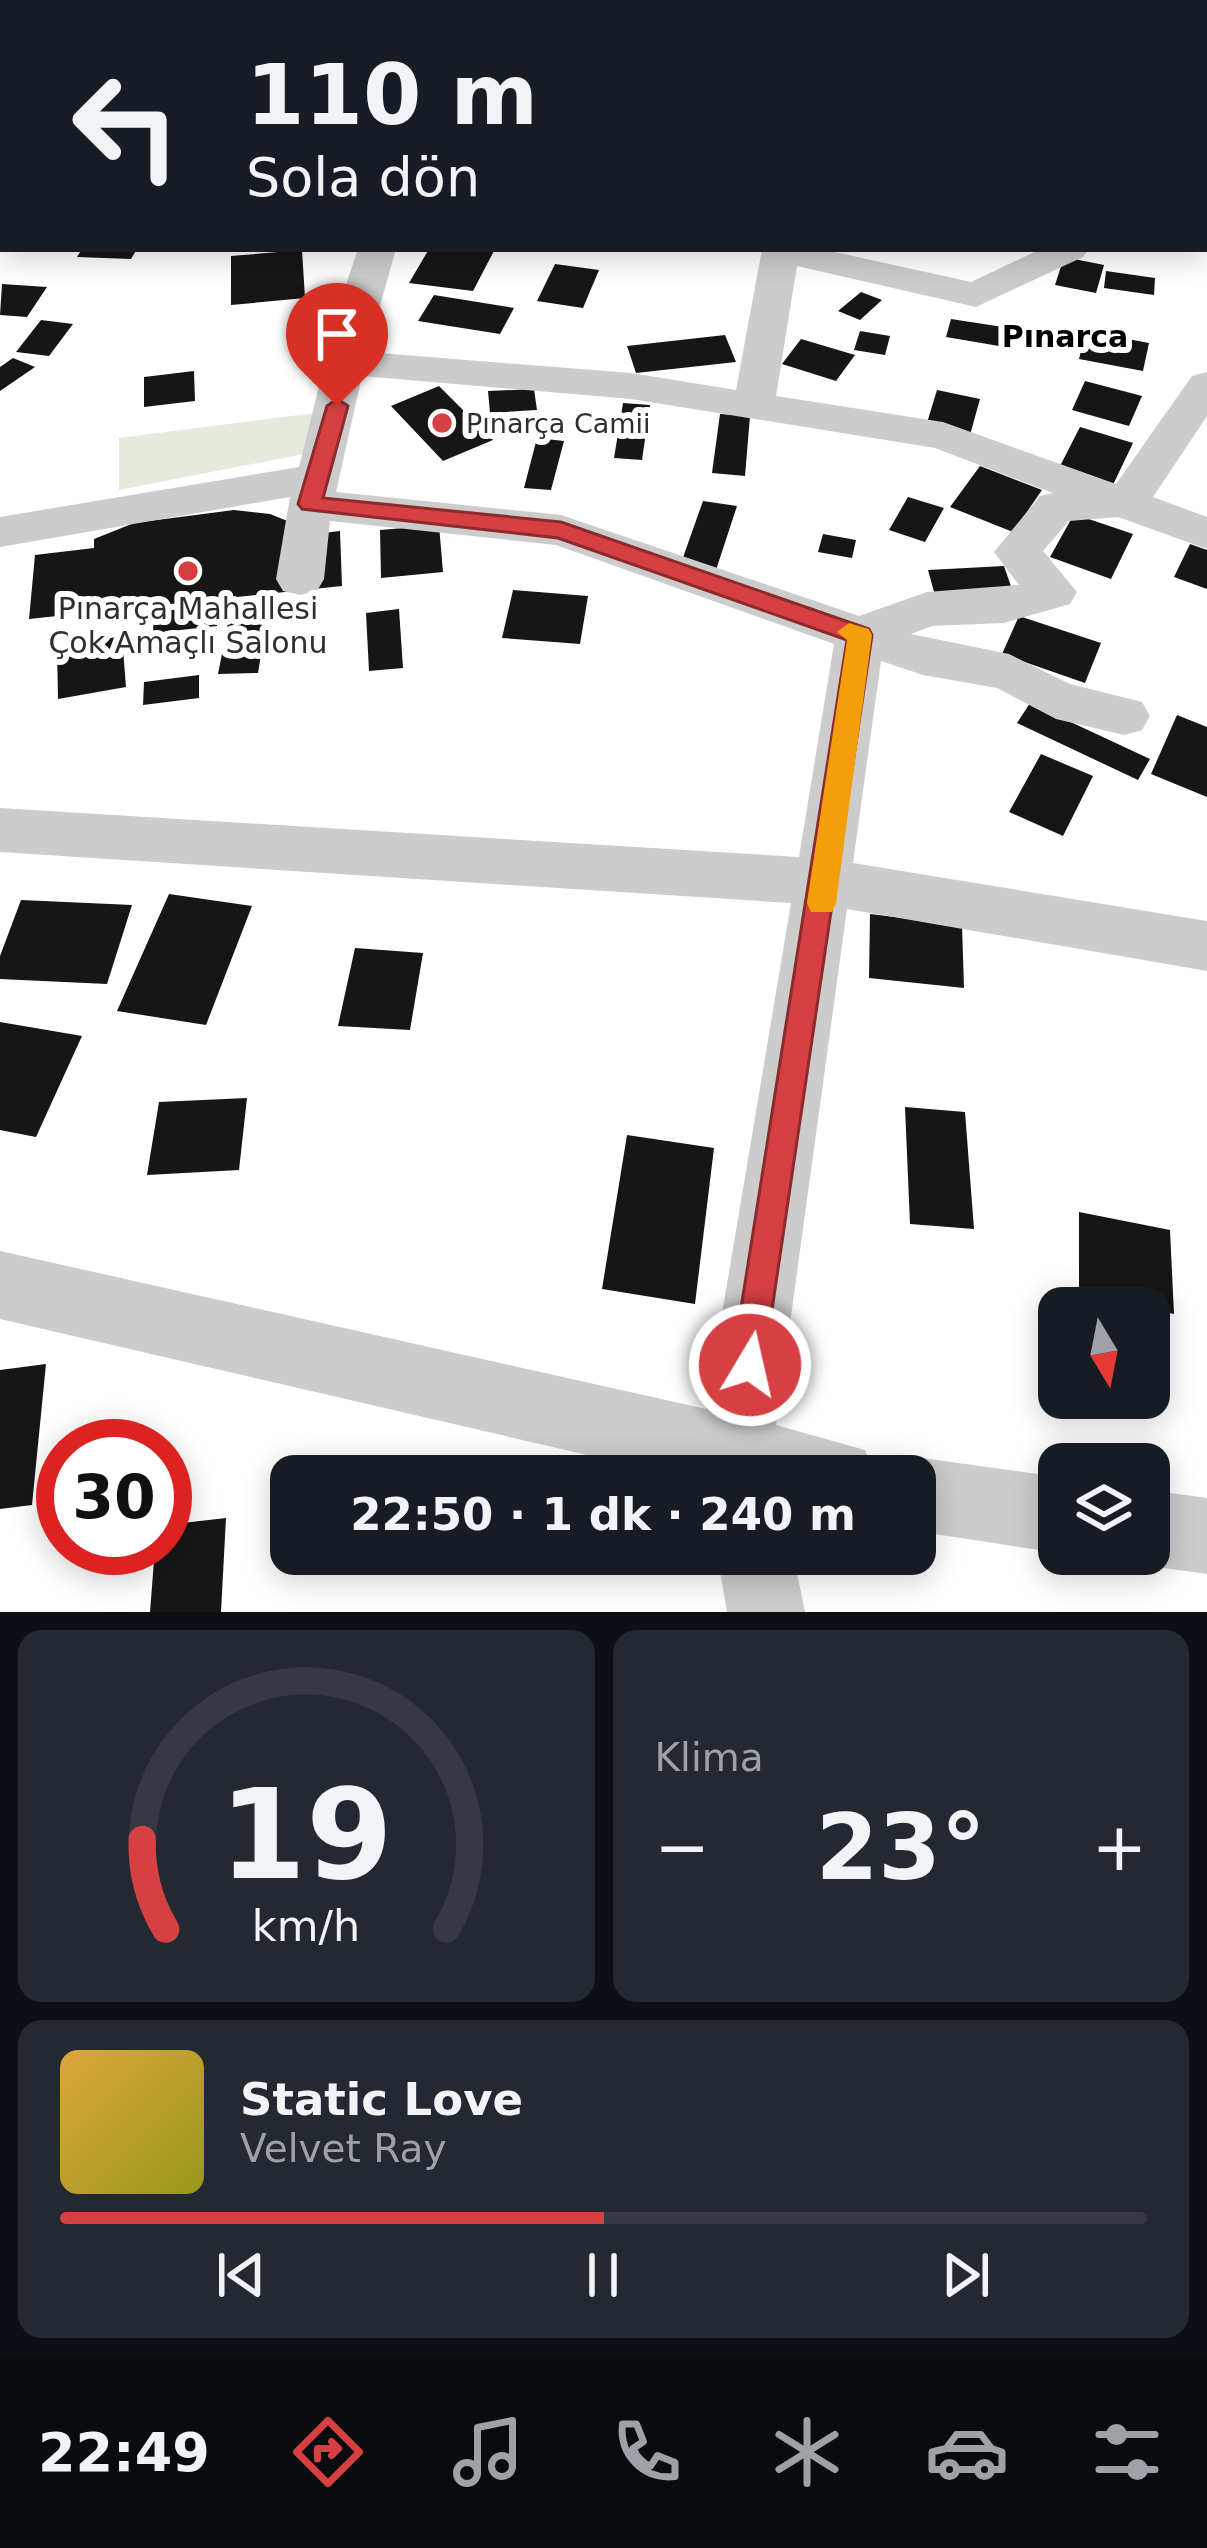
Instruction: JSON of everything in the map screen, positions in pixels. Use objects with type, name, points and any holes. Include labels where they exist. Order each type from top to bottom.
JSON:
[{"type":"street","points":[[300,579],[314,491],[348,363],[356,303],[376,252]]},
{"type":"street","points":[[754,406],[781,252]]},
{"type":"street","points":[[790,252],[976,295],[1064,252]]},
{"type":"street","points":[[348,363],[631,386],[944,436],[1207,534]]},
{"type":"street","points":[[1127,502],[1207,385]]},
{"type":"street","points":[[0,532],[314,491],[561,530],[923,657],[1010,672],[1056,700],[1124,716]]},
{"type":"street","points":[[860,635],[927,609],[1004,606],[1053,592],[1017,552],[1056,507],[1127,502]]},
{"type":"street","points":[[739,1455],[860,635]]},
{"type":"street","points":[[0,830],[825,882],[1207,946]]},
{"type":"street","points":[[0,1285],[701,1455]]},
{"type":"street","points":[[936,1496],[1038,1512]]},
{"type":"street","points":[[1170,1531],[1207,1536]]},
{"type":"street","points":[[759,1575],[766,1612]]},
{"type":"shaded area","points":[[330,411],[304,454],[119,490],[119,438]]},
{"type":"building","points":[[80,252],[135,252],[131,259],[77,257]]},
{"type":"building","points":[[302,252],[305,298],[231,305],[231,256]]},
{"type":"building","points":[[427,252],[493,252],[473,291],[409,283]]},
{"type":"building","points":[[1064,257],[1104,265],[1096,293],[1055,285]]},
{"type":"building","points":[[555,264],[599,270],[583,308],[537,301]]},
{"type":"building","points":[[1106,271],[1155,278],[1154,295],[1104,288]]},
{"type":"building","points":[[2,284],[47,287],[27,317],[0,315]]},
{"type":"building","points":[[861,292],[882,300],[860,320],[838,311]]},
{"type":"building","points":[[434,295],[514,308],[500,334],[418,321]]},
{"type":"building","points":[[951,319],[1003,327],[999,346],[946,337]]},
{"type":"building","points":[[41,320],[73,324],[49,356],[16,352]]},
{"type":"building","points":[[860,331],[890,336],[885,355],[854,350]]},
{"type":"building","points":[[1086,331],[1149,343],[1143,371],[1079,359]]},
{"type":"building","points":[[725,335],[736,362],[636,373],[627,346]]},
{"type":"building","points":[[801,339],[855,355],[836,381],[782,364]]},
{"type":"building","points":[[13,358],[35,367],[0,391],[0,367]]},
{"type":"building","points":[[194,371],[195,401],[144,407],[144,377]]},
{"type":"building","points":[[1085,381],[1142,396],[1129,426],[1072,410]]},
{"type":"building","name":"Pınarça Camii","points":[[439,386],[493,440],[443,461],[391,406]]},
{"type":"building","points":[[534,389],[537,410],[490,413],[488,391]]},
{"type":"building","points":[[937,390],[980,399],[970,435],[926,426]]},
{"type":"building","points":[[623,403],[650,405],[642,460],[614,458]]},
{"type":"building","points":[[720,414],[750,416],[745,476],[712,473]]},
{"type":"building","points":[[1080,427],[1133,443],[1111,489],[1057,472]]},
{"type":"building","points":[[537,438],[564,441],[551,490],[524,488]]},
{"type":"building","points":[[980,466],[1042,490],[1013,532],[950,507]]},
{"type":"building","points":[[908,497],[944,508],[925,542],[889,530]]},
{"type":"building","points":[[703,501],[737,506],[716,570],[681,563]]},
{"type":"building","name":"Pınarça Mahallesi Çok Amaçlı Salonu","points":[[234,510],[270,514],[295,524],[298,536],[340,531],[342,586],[29,619],[35,555],[94,548],[94,539],[134,523]]},
{"type":"building","points":[[1074,514],[1133,534],[1111,579],[1050,557]]},
{"type":"building","points":[[439,525],[443,572],[381,578],[380,530]]},
{"type":"building","points":[[823,534],[856,540],[852,558],[818,552]]},
{"type":"building","points":[[1190,544],[1207,550],[1207,589],[1174,577]]},
{"type":"building","points":[[1004,566],[1014,595],[936,599],[928,570]]},
{"type":"building","points":[[513,590],[588,596],[580,644],[502,638]]},
{"type":"building","points":[[218,605],[217,626],[153,633],[154,612]]},
{"type":"building","points":[[269,607],[258,673],[218,674],[231,608]]},
{"type":"building","points":[[399,609],[403,668],[369,671],[366,613]]},
{"type":"building","points":[[1019,616],[1101,643],[1085,683],[1002,654]]},
{"type":"building","points":[[122,636],[126,687],[58,699],[57,648]]},
{"type":"building","points":[[199,675],[199,698],[143,705],[144,682]]},
{"type":"building","points":[[1030,703],[1150,759],[1138,780],[1017,723]]},
{"type":"building","points":[[1177,715],[1207,727],[1207,797],[1151,774]]},
{"type":"building","points":[[1041,754],[1093,776],[1063,836],[1009,812]]},
{"type":"building","points":[[169,894],[252,906],[206,1025],[117,1011]]},
{"type":"building","points":[[21,900],[132,905],[107,984],[0,979],[0,956]]},
{"type":"building","points":[[870,914],[962,925],[964,988],[869,978]]},
{"type":"building","points":[[355,948],[423,953],[410,1030],[338,1026]]},
{"type":"building","points":[[0,1022],[82,1036],[36,1137],[0,1130]]},
{"type":"building","points":[[247,1098],[239,1170],[147,1175],[159,1102]]},
{"type":"building","points":[[905,1107],[965,1112],[974,1229],[910,1224]]},
{"type":"building","points":[[627,1135],[714,1148],[695,1304],[602,1289]]},
{"type":"building","points":[[1079,1212],[1170,1230],[1174,1314],[1170,1313],[1170,1287],[1079,1287]]},
{"type":"building","points":[[46,1364],[41,1419],[36,1419],[32,1505],[0,1509],[0,1370]]},
{"type":"building","points":[[226,1518],[221,1612],[150,1612],[153,1575],[192,1575],[192,1522]]},
{"type":"slow traffic","points":[[821,903],[860,635],[849,632]]},
{"type":"place","name":"Pınarça Camii","points":[[442,423]]},
{"type":"place","name":"Pınarça Mahallesi Çok Amaçlı Salonu","points":[[188,571]]},
{"type":"district","name":"Pınarca","points":[[1065,336]]},
{"type":"route","points":[[337,406],[310,504],[561,530],[860,635],[750,1365]]}]
